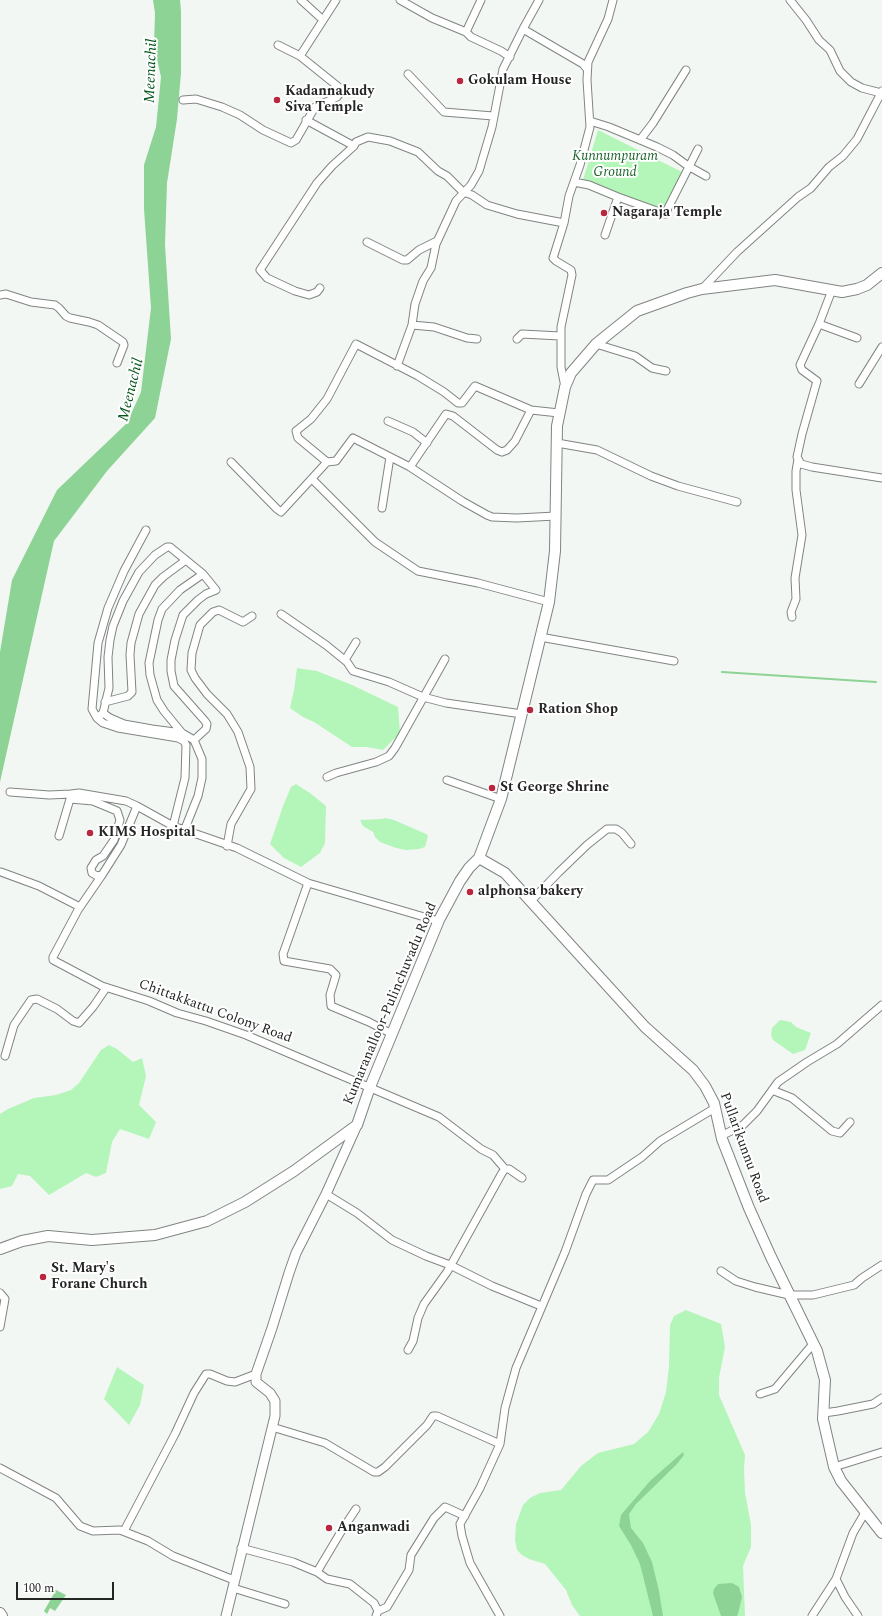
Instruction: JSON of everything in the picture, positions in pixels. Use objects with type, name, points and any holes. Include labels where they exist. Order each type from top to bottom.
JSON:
[{"type":"main road","name":"Kumaranalloor-Pulinchuvadu Road","points":[[357,1124],[370,1087],[438,921],[460,881],[469,868],[479,858],[502,799],[549,602],[555,551],[557,426],[565,387],[571,373],[596,344],[637,311],[669,299],[702,289],[775,280],[842,292],[868,285],[882,273]]},
{"type":"main road","name":"Pullarikunnu Road","points":[[479,858],[505,873],[645,1027],[693,1070],[705,1086],[714,1103],[721,1136],[749,1208],[789,1295],[817,1351],[825,1380],[823,1420],[834,1467],[841,1481],[882,1533]]},
{"type":"main road","points":[[0,1249],[22,1241],[48,1236],[92,1240],[155,1235],[207,1221],[245,1202],[294,1171],[357,1124]]},
{"type":"street","points":[[301,0],[324,20]]},
{"type":"street","points":[[300,56],[336,0]]},
{"type":"street","points":[[400,0],[432,18],[466,32],[471,37],[510,57]]},
{"type":"street","points":[[466,32],[480,0]]},
{"type":"street","points":[[397,366],[412,325],[415,304],[423,281],[431,268],[437,241],[456,201],[471,185],[479,171],[492,127],[503,69],[539,0]]},
{"type":"street","points":[[565,387],[561,367],[560,336],[563,314],[572,276],[571,270],[553,258],[564,223],[569,196],[588,138],[590,121],[587,69],[588,62],[608,19],[614,0]]},
{"type":"street","points":[[702,289],[737,252],[798,197],[811,188],[829,167],[843,156],[856,140],[882,93],[862,88],[851,82],[840,71],[830,50],[819,40],[806,20],[790,0]]},
{"type":"street","points":[[524,29],[584,64],[587,69]]},
{"type":"street","points":[[183,100],[196,99],[216,104],[240,115],[263,130],[291,143],[296,140],[306,120],[315,107],[337,97],[340,93],[340,89],[300,56],[278,44]]},
{"type":"street","points":[[640,140],[653,123],[686,70]]},
{"type":"street","points":[[408,74],[444,112],[493,116]]},
{"type":"street","points":[[306,120],[354,146]]},
{"type":"street","points":[[590,121],[609,127],[673,155],[688,166],[706,176]]},
{"type":"street","points":[[320,288],[317,292],[309,295],[295,291],[267,278],[260,270],[317,184],[332,166],[361,139],[368,137],[390,141],[418,152],[438,171],[447,176],[464,192],[488,205],[517,214],[564,223]]},
{"type":"street","points":[[574,182],[589,185],[665,214],[688,166],[698,149]]},
{"type":"street","points":[[605,235],[618,197]]},
{"type":"street","points":[[367,242],[403,260],[407,260],[419,250],[437,241]]},
{"type":"street","points":[[792,617],[791,612],[796,599],[795,578],[802,535],[796,490],[797,457],[817,381],[802,370],[800,365],[819,324],[832,290]]},
{"type":"street","points":[[0,295],[6,294],[31,302],[55,305],[70,318],[98,325],[123,342],[124,345],[117,363]]},
{"type":"street","points":[[819,324],[857,338]]},
{"type":"street","points":[[412,325],[434,327],[466,338],[477,339]]},
{"type":"street","points":[[517,340],[522,334],[560,336]]},
{"type":"street","points":[[327,462],[298,438],[296,431],[311,419],[327,400],[356,344],[424,380],[444,392],[458,403]]},
{"type":"street","points":[[596,344],[635,356],[652,368],[666,371]]},
{"type":"street","points":[[858,384],[882,347]]},
{"type":"street","points":[[410,467],[444,416],[448,414],[458,403],[462,403],[475,386],[531,410],[559,413]]},
{"type":"street","points":[[448,414],[453,416],[497,450],[502,452],[507,450],[515,441],[531,410]]},
{"type":"street","points":[[388,421],[413,432],[427,443]]},
{"type":"street","points":[[231,462],[281,512],[327,462],[336,461],[353,438],[410,467],[462,501],[492,517],[538,518],[556,516]]},
{"type":"street","points":[[557,443],[597,450],[651,476],[678,486],[737,502]]},
{"type":"street","points":[[382,508],[390,457]]},
{"type":"street","points":[[798,459],[801,464],[812,467],[882,478]]},
{"type":"street","points":[[312,479],[375,542],[418,572],[478,583],[549,602]]},
{"type":"street","points":[[146,530],[108,608],[98,643],[92,709],[97,718],[103,723],[118,728],[178,738],[184,741],[186,745],[185,778],[173,826]]},
{"type":"street","points":[[97,718],[102,713],[105,702],[108,688],[108,657],[113,626],[123,601],[139,572],[155,555],[167,547],[170,547],[203,574],[216,590],[198,600],[183,616],[175,640],[171,660],[171,671],[174,686],[207,724],[206,729],[194,740]]},
{"type":"street","points":[[105,702],[128,696],[132,692],[130,655],[131,643],[139,614],[156,585],[163,577],[186,560]]},
{"type":"street","points":[[184,831],[198,796],[202,778],[202,759],[198,745],[194,740],[182,733],[157,700],[150,675],[151,650],[162,609],[180,590],[203,574]]},
{"type":"street","points":[[227,846],[231,824],[251,789],[250,767],[238,732],[227,714],[207,694],[195,678],[191,670],[192,653],[200,626],[213,612],[219,610],[243,622],[252,616]]},
{"type":"street","points":[[281,614],[326,645],[344,660],[353,671],[389,682],[423,697],[446,703],[522,714]]},
{"type":"street","points":[[540,637],[674,661]]},
{"type":"street","points":[[344,660],[356,642]]},
{"type":"street","points":[[327,777],[376,762],[389,756],[445,659]]},
{"type":"street","points":[[102,713],[124,724],[182,733]]},
{"type":"street","points":[[447,780],[502,799]]},
{"type":"street","points":[[10,792],[70,796],[93,801],[118,811],[120,820],[114,840],[103,856],[96,860],[91,868],[92,873],[97,876],[102,875]]},
{"type":"street","points":[[70,796],[78,793],[126,801],[184,831],[208,838],[227,846],[238,848],[308,883],[438,921]]},
{"type":"street","points":[[59,836],[70,796]]},
{"type":"street","points":[[1,872],[39,886],[80,907],[121,845],[137,806]]},
{"type":"street","points":[[531,901],[587,845],[607,829],[616,829],[622,833],[631,844]]},
{"type":"street","points":[[308,883],[283,954],[284,961],[330,969],[336,975],[330,995],[331,1006],[369,1022],[392,1034]]},
{"type":"street","name":"Chittakkattu Colony Road","points":[[80,907],[53,959],[106,988],[149,1001],[176,1013],[206,1021],[246,1035],[439,1116],[481,1149],[493,1155],[505,1169],[509,1169],[522,1178]]},
{"type":"street","points":[[5,1056],[14,1025],[31,1000],[37,999],[57,1009],[73,1021],[80,1023],[106,988]]},
{"type":"street","points":[[721,1136],[743,1125],[762,1105],[778,1082],[837,1044],[882,1005]]},
{"type":"street","points":[[772,1090],[792,1098],[832,1131],[840,1133],[850,1122]]},
{"type":"street","points":[[500,1616],[470,1563],[460,1524],[480,1488],[500,1444],[505,1408],[516,1368],[565,1252],[592,1181],[594,1179],[607,1181],[642,1157],[660,1141],[715,1108]]},
{"type":"street","points":[[226,1616],[275,1416],[275,1401],[270,1393],[256,1382],[256,1374],[296,1253],[326,1194],[357,1124]]},
{"type":"street","points":[[408,1350],[413,1341],[418,1318],[424,1304],[450,1265],[505,1169]]},
{"type":"street","points":[[326,1194],[357,1213],[392,1240],[426,1256],[450,1265],[492,1286],[541,1306]]},
{"type":"street","points":[[721,1271],[736,1281],[789,1295],[813,1296],[854,1285],[882,1265]]},
{"type":"street","points":[[0,1293],[5,1299],[0,1326]]},
{"type":"street","points":[[760,1394],[775,1389],[813,1344]]},
{"type":"street","points":[[124,1531],[175,1434],[194,1393],[206,1374],[235,1382],[256,1374]]},
{"type":"street","points":[[824,1413],[873,1404],[882,1398]]},
{"type":"street","points":[[272,1427],[325,1443],[374,1472],[378,1472],[385,1467],[427,1425],[433,1416],[437,1416],[500,1444]]},
{"type":"street","points":[[834,1467],[882,1452]]},
{"type":"street","points":[[0,1468],[56,1498],[80,1526],[93,1531],[124,1531],[148,1541],[173,1556],[233,1584],[285,1604]]},
{"type":"street","points":[[242,1548],[293,1562],[317,1572],[327,1579],[350,1584],[374,1603],[377,1614],[387,1607],[409,1570],[411,1555],[434,1518],[445,1507],[465,1516]]},
{"type":"street","points":[[317,1572],[356,1509]]},
{"type":"street","points":[[812,1616],[836,1578],[853,1534],[866,1511]]},
{"type":"street","points":[[836,1578],[845,1598],[858,1616]]},
{"type":"green space","name":"Kunnumpuram Ground","points":[[598,130],[684,173],[665,213],[583,180]]},
{"type":"green space","points":[[297,668],[317,671],[352,685],[398,707],[400,733],[383,750],[367,747],[352,747],[314,722],[303,717],[290,708]]},
{"type":"green space","points":[[296,784],[326,806],[325,843],[320,853],[301,867],[284,858],[270,844],[291,787]]},
{"type":"green space","points":[[385,818],[394,820],[426,834],[428,836],[425,847],[406,850],[380,842],[375,837],[373,832],[363,826],[360,820]]},
{"type":"green space","points":[[780,1020],[791,1022],[796,1027],[811,1033],[805,1050],[793,1054],[773,1040],[771,1035],[772,1028]]},
{"type":"green space","points":[[109,1045],[117,1049],[133,1062],[142,1058],[146,1076],[139,1105],[156,1122],[149,1139],[120,1129],[112,1142],[106,1173],[96,1177],[86,1173],[49,1195],[30,1176],[18,1174],[12,1186],[0,1189],[0,1114],[34,1098],[56,1095],[71,1090],[79,1083],[101,1050]]},
{"type":"green space","points":[[686,1310],[721,1324],[725,1347],[719,1378],[719,1395],[745,1455],[745,1493],[751,1525],[751,1547],[743,1566],[745,1616],[580,1616],[572,1605],[566,1590],[545,1564],[529,1559],[517,1550],[515,1540],[516,1524],[523,1505],[530,1498],[540,1493],[561,1490],[581,1466],[598,1453],[634,1444],[648,1432],[659,1414],[666,1392],[669,1366],[670,1325],[674,1316]]},
{"type":"green space","points":[[117,1367],[144,1385],[140,1405],[129,1425],[104,1399]]},
{"type":"shaded area","points":[[153,0],[180,0],[181,11],[181,73],[177,119],[167,183],[165,245],[171,339],[155,418],[107,471],[54,541],[0,782],[0,652],[12,580],[57,490],[127,423],[141,392],[151,308],[144,209],[144,165],[156,127],[161,77],[154,46],[155,13]]},
{"type":"shaded area","points":[[683,1452],[684,1455],[676,1465],[636,1504],[629,1514],[631,1528],[643,1543],[652,1562],[659,1591],[663,1616],[653,1616],[640,1564],[631,1545],[619,1526],[621,1515],[650,1481]]},
{"type":"shaded area","points":[[732,1583],[739,1587],[742,1597],[738,1614],[737,1616],[721,1616],[713,1593],[714,1589],[718,1584]]},
{"type":"shaded area","points":[[56,1590],[66,1595],[55,1611],[50,1608],[47,1614],[44,1611]]},
{"type":"waterway","points":[[722,672],[876,682]]},
{"type":"place","name":"Gokulam House","points":[[460,81]]},
{"type":"place","name":"Kadannakudy Siva Temple","points":[[277,100]]},
{"type":"place","name":"Nagaraja Temple","points":[[604,213]]},
{"type":"place","name":"Ration Shop","points":[[530,710]]},
{"type":"place","name":"St George Shrine","points":[[492,788]]},
{"type":"place","name":"KIMS Hospital","points":[[90,833]]},
{"type":"place","name":"alphonsa bakery","points":[[470,892]]},
{"type":"place","name":"St. Mary's Forane Church","points":[[43,1277]]},
{"type":"place","name":"Anganwadi","points":[[329,1528]]},
{"type":"water label","name":"Meenachil","points":[[152,71]]},
{"type":"water label","name":"Meenachil","points":[[132,390]]}]
